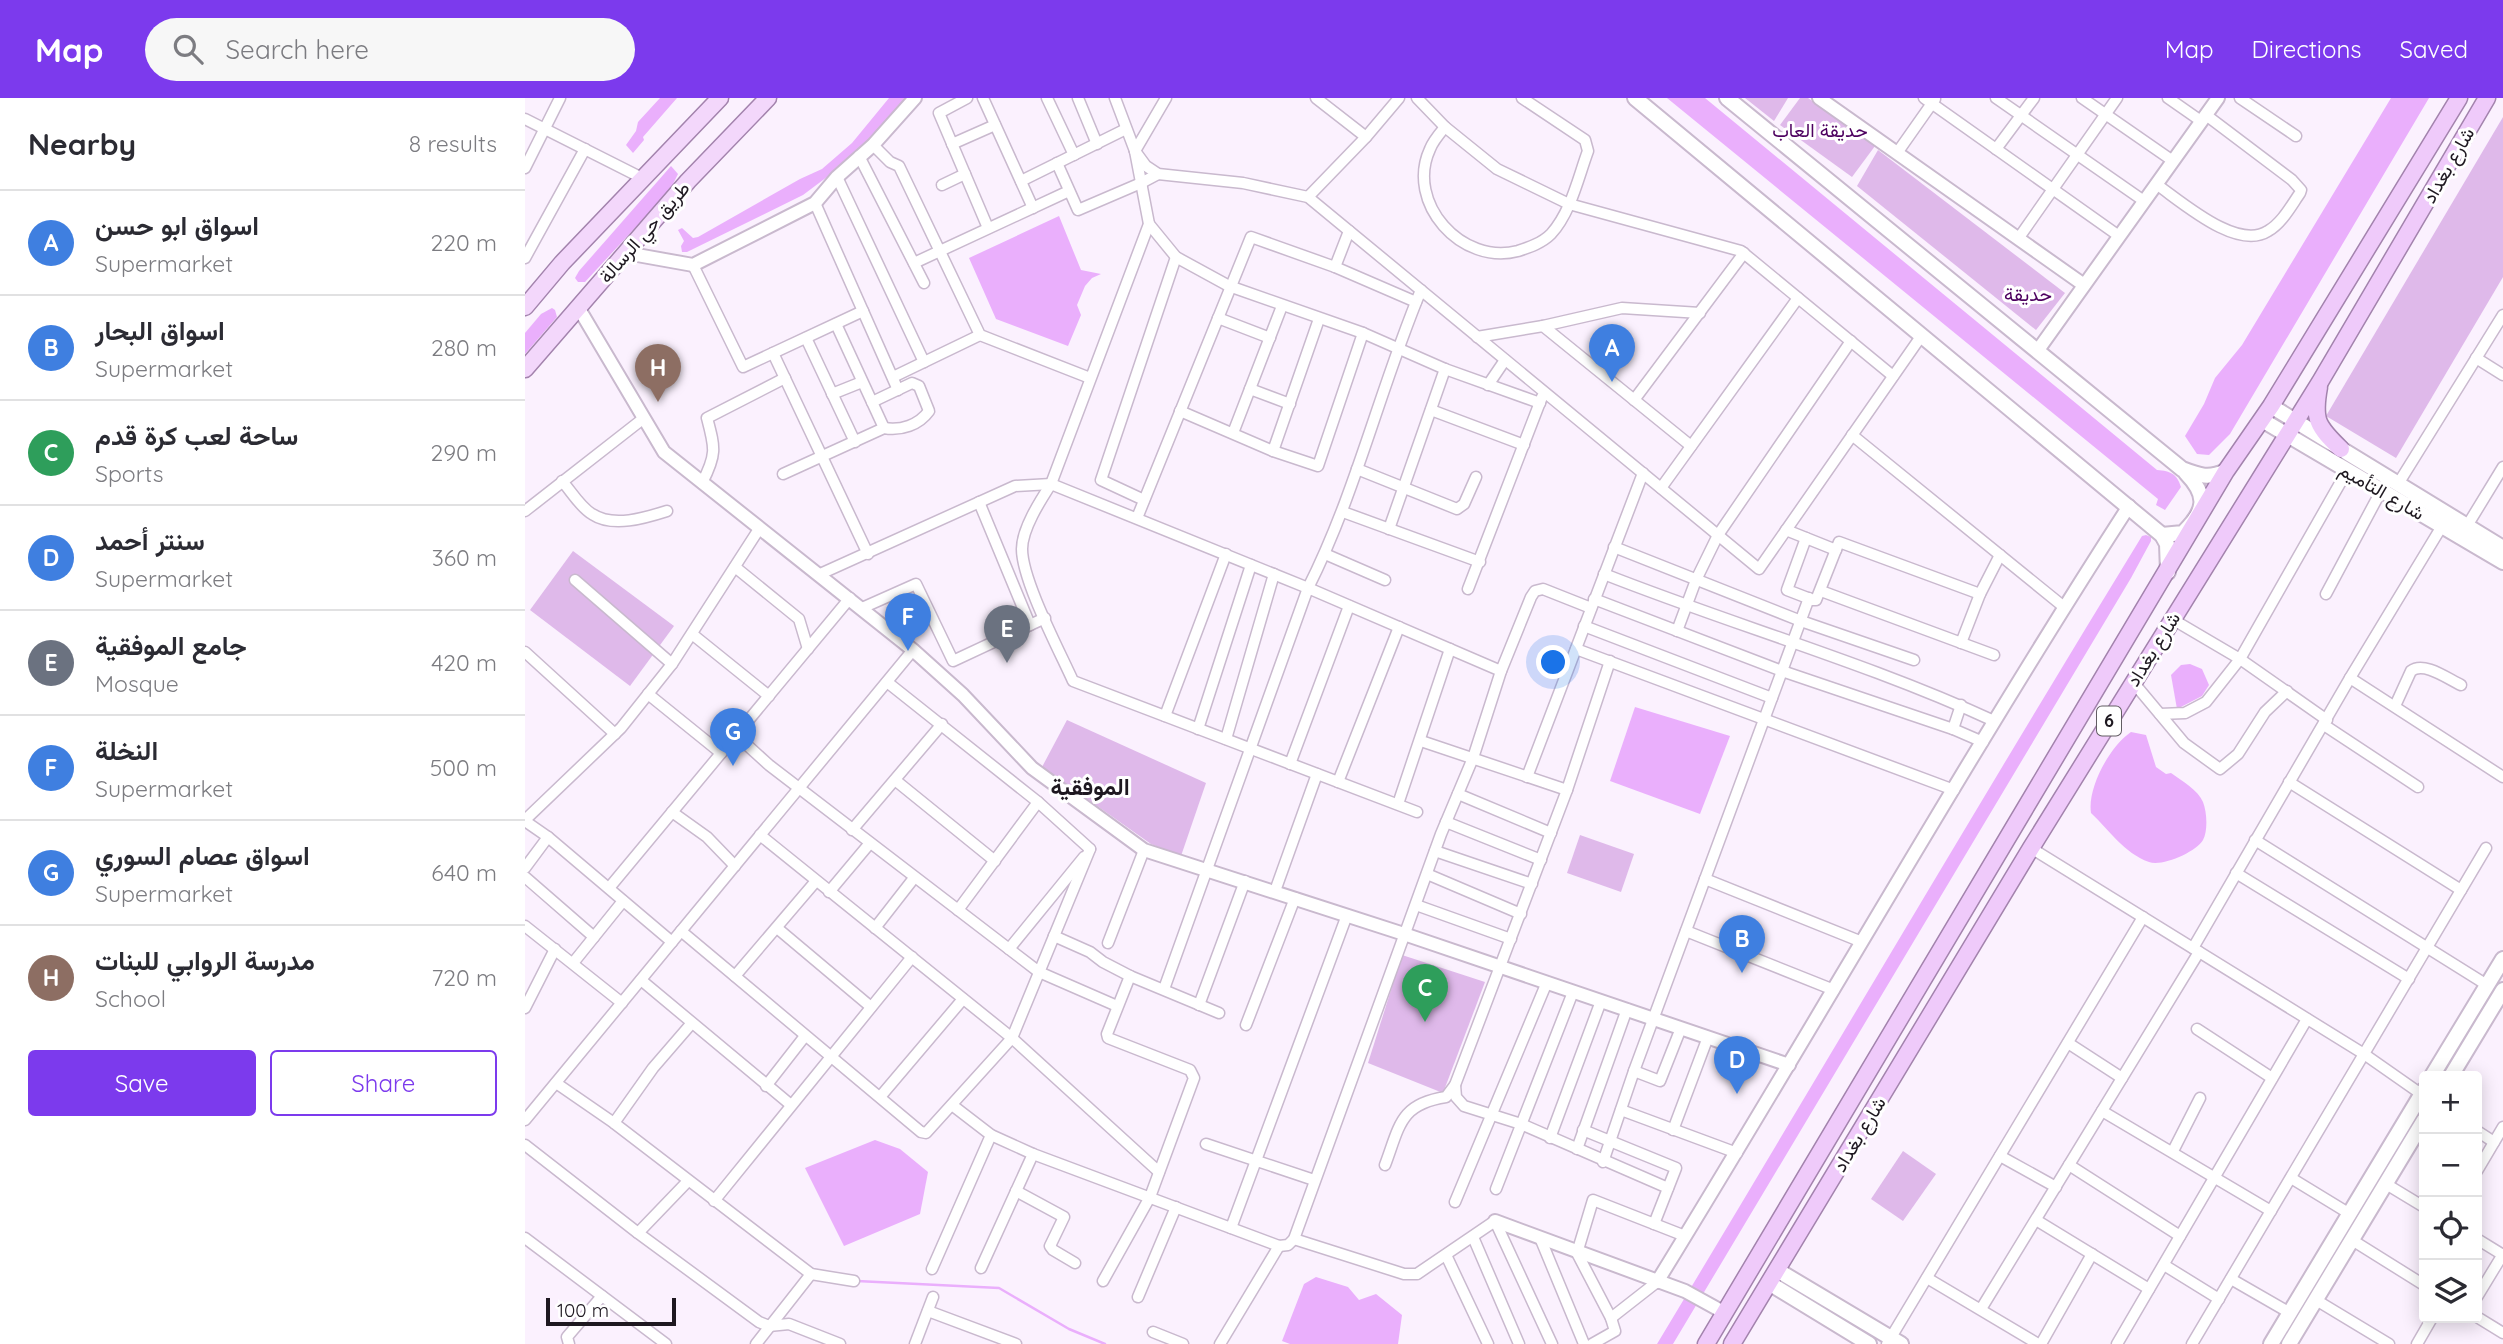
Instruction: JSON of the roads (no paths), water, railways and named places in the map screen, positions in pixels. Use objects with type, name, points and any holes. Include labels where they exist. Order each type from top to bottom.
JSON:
[{"type":"highway","name":"شارع بغداد","points":[[1706,1344],[2168,573],[2226,471],[2267,413],[2459,98]]},
{"type":"highway","name":"شارع بغداد","points":[[1732,1344],[2031,848],[2320,382],[2487,98]]},
{"type":"highway","points":[[2320,382],[2315,412],[2317,423],[2340,449]]},
{"type":"main road","name":"طريق حي الرسالة","points":[[526,304],[720,98]]},
{"type":"main road","points":[[1635,98],[2010,411],[2129,506],[2162,536],[2167,544],[2168,573]]},
{"type":"main road","points":[[1727,98],[2182,469],[2197,485],[2202,502],[2198,514],[2183,533],[2162,536]]},
{"type":"main road","name":"طريق حي الرسالة","points":[[525,369],[761,101]]},
{"type":"main road","name":"شارع التأميم","points":[[2267,413],[2295,420],[2503,548]]},
{"type":"main road","name":"شارع التأميم","points":[[2267,413],[2285,435],[2503,562]]},
{"type":"main road","points":[[2182,469],[2204,477],[2213,477],[2226,471]]},
{"type":"main road","points":[[2435,1071],[2503,959]]},
{"type":"main road","points":[[2454,1071],[2502,993]]},
{"type":"main road","points":[[2271,1344],[2419,1100]]},
{"type":"main road","points":[[2289,1344],[2419,1129]]},
{"type":"main road","points":[[1773,1276],[1893,1342]]},
{"type":"main road","points":[[1773,1276],[1869,1344]]},
{"type":"street","points":[[525,168],[560,98]]},
{"type":"street","points":[[626,253],[693,265],[815,203],[915,98]]},
{"type":"street","points":[[967,98],[939,113],[988,228]]},
{"type":"street","points":[[983,98],[1033,208]]},
{"type":"street","points":[[1047,98],[1074,155]]},
{"type":"street","points":[[1078,98],[1097,144]]},
{"type":"street","points":[[1115,98],[1135,151],[1149,224],[1176,257],[1229,286],[1319,320],[1363,333],[1445,369],[1540,403]]},
{"type":"street","points":[[1135,151],[1166,98]]},
{"type":"street","points":[[1317,98],[1366,137]]},
{"type":"street","points":[[1308,197],[1399,98]]},
{"type":"street","points":[[1417,98],[1445,127],[1497,169],[1569,204],[1741,251],[1893,376]]},
{"type":"street","points":[[1445,127],[1430,149],[1425,182],[1432,209],[1444,227],[1459,241],[1488,252],[1525,249],[1550,235],[1564,217],[1588,151],[1585,140],[1522,98]]},
{"type":"street","points":[[1819,98],[2084,285]]},
{"type":"street","points":[[1996,98],[2144,201]]},
{"type":"street","points":[[1996,149],[2034,98]]},
{"type":"street","points":[[2082,98],[2173,162]]},
{"type":"street","points":[[2018,239],[2117,98]]},
{"type":"street","points":[[2156,184],[2220,228],[2245,237],[2265,234],[2276,226],[2301,190],[2292,180],[2204,118],[2168,98]]},
{"type":"street","points":[[2038,350],[2218,98]]},
{"type":"street","points":[[2241,98],[2296,135]]},
{"type":"street","points":[[1897,153],[1930,100],[2119,236]]},
{"type":"street","points":[[525,120],[642,178]]},
{"type":"street","points":[[952,144],[995,125]]},
{"type":"street","points":[[1020,181],[1126,129]]},
{"type":"street","points":[[873,145],[890,162],[899,166],[980,335],[1090,378]]},
{"type":"street","points":[[525,258],[585,149]]},
{"type":"street","points":[[1135,151],[1146,166],[1158,174],[1243,183],[1308,197],[1759,569],[1922,335]]},
{"type":"street","points":[[859,156],[924,283]]},
{"type":"street","points":[[1057,163],[1078,210],[1158,174]]},
{"type":"street","points":[[941,185],[965,174]]},
{"type":"street","points":[[837,177],[924,362]]},
{"type":"street","points":[[914,263],[1069,191]]},
{"type":"street","points":[[815,203],[898,390]]},
{"type":"street","points":[[1149,224],[1051,484],[1034,512],[1022,547],[1026,573],[1073,681],[1417,812]]},
{"type":"street","points":[[1335,267],[1349,231]]},
{"type":"street","points":[[1137,518],[1251,237],[1335,267],[1416,302]]},
{"type":"street","points":[[1634,401],[1744,253]]},
{"type":"street","points":[[1144,500],[1101,480],[1176,257]]},
{"type":"street","points":[[693,265],[743,367],[863,311]]},
{"type":"street","points":[[1164,989],[1308,588],[1343,512],[1421,290]]},
{"type":"street","points":[[1661,488],[1798,298]]},
{"type":"street","points":[[1233,433],[1282,306]]},
{"type":"street","points":[[578,307],[664,452],[913,650],[963,695],[1032,768],[1144,850],[1405,934],[1789,1065]]},
{"type":"street","points":[[1477,337],[1543,326],[1622,308],[1699,313]]},
{"type":"street","points":[[2398,484],[2503,315]]},
{"type":"street","points":[[1218,318],[1270,338]]},
{"type":"street","points":[[1273,451],[1319,320]]},
{"type":"street","points":[[836,324],[884,429]]},
{"type":"street","points":[[1543,326],[1691,446]]},
{"type":"street","points":[[1180,411],[1273,451],[1318,466],[1363,333]]},
{"type":"street","points":[[893,377],[980,335]]},
{"type":"street","points":[[806,338],[855,442]]},
{"type":"street","points":[[1677,631],[1696,580],[1718,535],[1851,341]]},
{"type":"street","points":[[773,353],[867,554]]},
{"type":"street","points":[[2476,358],[2503,375]]},
{"type":"street","points":[[1488,385],[1505,360]]},
{"type":"street","points":[[1389,529],[1445,369]]},
{"type":"street","points":[[702,483],[713,461],[714,443],[707,418],[785,378]]},
{"type":"street","points":[[832,394],[862,382]]},
{"type":"street","points":[[783,474],[884,429],[898,430],[923,419],[929,411],[919,386],[912,383],[872,402]]},
{"type":"street","points":[[1250,389],[1290,404]]},
{"type":"street","points":[[1468,589],[1544,392]]},
{"type":"street","points":[[1431,410],[1524,445]]},
{"type":"street","points":[[526,507],[644,418]]},
{"type":"street","points":[[1852,435],[2064,607]]},
{"type":"street","points":[[2467,526],[2503,467]]},
{"type":"street","points":[[1357,469],[1457,509],[1464,504],[1476,477]]},
{"type":"street","points":[[2160,714],[2185,713],[2206,702],[2240,659],[2347,471]]},
{"type":"street","points":[[1527,777],[1643,473]]},
{"type":"street","points":[[562,481],[591,514],[604,520],[645,518],[667,511]]},
{"type":"street","points":[[818,575],[1015,486],[1051,484],[1275,574],[1501,671]]},
{"type":"street","points":[[2326,594],[2381,491]]},
{"type":"street","points":[[979,502],[1030,625]]},
{"type":"street","points":[[1611,1318],[1657,1282],[1737,1153],[1994,720],[2129,506]]},
{"type":"street","points":[[1343,512],[1480,562]]},
{"type":"street","points":[[1981,1309],[2122,1078],[2196,950],[2236,873],[2442,526]]},
{"type":"street","points":[[672,942],[525,820],[615,734],[648,694],[672,664],[759,529]]},
{"type":"street","points":[[1786,530],[1836,550]]},
{"type":"street","points":[[1806,538],[1787,590],[1808,598],[1816,600],[1821,591],[1839,542],[1980,594]]},
{"type":"street","points":[[1614,547],[1801,621],[1914,660]]},
{"type":"street","points":[[1165,716],[1226,554]]},
{"type":"street","points":[[1325,554],[1385,580]]},
{"type":"street","points":[[1961,643],[1980,594],[2000,555]]},
{"type":"street","points":[[1198,729],[1251,565]]},
{"type":"street","points":[[735,567],[799,619],[808,649]]},
{"type":"street","points":[[1604,573],[1687,607],[1793,642],[1994,720]]},
{"type":"street","points":[[1226,739],[1275,574]]},
{"type":"street","points":[[575,580],[672,664]]},
{"type":"street","points":[[862,608],[916,584],[953,662],[1045,618]]},
{"type":"street","points":[[952,1105],[991,1135],[1033,1154],[1279,1246],[1288,1245],[1294,1239],[1446,822],[1473,758],[1501,671],[1535,591],[1543,589],[1593,603],[1677,631],[1983,742]]},
{"type":"street","points":[[1821,591],[1994,655]]},
{"type":"street","points":[[609,888],[850,598]]},
{"type":"street","points":[[1602,1162],[1808,598]]},
{"type":"street","points":[[1290,764],[1349,606]]},
{"type":"street","points":[[2172,619],[2240,659],[2287,691],[2326,723],[2418,787]]},
{"type":"street","points":[[1584,626],[1772,698]]},
{"type":"street","points":[[1338,782],[1399,627]]},
{"type":"street","points":[[692,634],[769,696]]},
{"type":"street","points":[[1398,804],[1450,649]]},
{"type":"street","points":[[1576,649],[1954,790]]},
{"type":"street","points":[[525,1121],[913,650]]},
{"type":"street","points":[[525,652],[615,734]]},
{"type":"street","points":[[1385,1165],[1399,1127],[1412,1107],[1427,1100],[1446,1097],[1455,1084],[1567,790],[1610,661]]},
{"type":"street","points":[[2395,706],[2411,671],[2416,668],[2424,667],[2462,685]]},
{"type":"street","points":[[2350,678],[2503,777]]},
{"type":"street","points":[[887,682],[1038,802],[1090,849]]},
{"type":"street","points":[[2133,682],[2184,743],[2220,769],[2238,754],[2265,712],[2287,691]]},
{"type":"street","points":[[648,694],[721,753]]},
{"type":"street","points":[[1953,729],[1961,705]]},
{"type":"street","points":[[852,830],[941,724]]},
{"type":"street","points":[[736,735],[769,765],[852,830],[1039,972],[1117,1006]]},
{"type":"street","points":[[1421,741],[1567,790]]},
{"type":"street","points":[[1275,891],[1317,774]]},
{"type":"street","points":[[895,780],[995,861]]},
{"type":"street","points":[[2289,782],[2461,890]]},
{"type":"street","points":[[1458,794],[1551,833]]},
{"type":"street","points":[[958,910],[1038,802]]},
{"type":"street","points":[[672,812],[707,837],[735,866]]},
{"type":"street","points":[[1446,822],[1541,860]]},
{"type":"street","points":[[760,835],[1012,1038],[1159,1172]]},
{"type":"street","points":[[525,868],[548,837]]},
{"type":"street","points":[[2255,841],[2487,985]]},
{"type":"street","points":[[829,892],[870,843]]},
{"type":"street","points":[[2031,848],[2419,1090]]},
{"type":"street","points":[[2192,1344],[2486,848]]},
{"type":"street","points":[[681,931],[921,1132],[926,1133],[1012,1038],[1090,849]]},
{"type":"street","points":[[1009,949],[1090,849]]},
{"type":"street","points":[[1108,943],[1144,850]]},
{"type":"street","points":[[1435,852],[1532,884]]},
{"type":"street","points":[[2236,873],[2409,979]]},
{"type":"street","points":[[1427,874],[1521,914]]},
{"type":"street","points":[[525,877],[594,937]]},
{"type":"street","points":[[875,928],[914,878]]},
{"type":"street","points":[[1705,879],[1862,942]]},
{"type":"street","points":[[735,976],[816,881]]},
{"type":"street","points":[[1199,1005],[1245,881]]},
{"type":"street","points":[[1247,1025],[1295,898]]},
{"type":"street","points":[[573,963],[623,901]]},
{"type":"street","points":[[1416,905],[1511,939]]},
{"type":"street","points":[[1231,1228],[1347,915]]},
{"type":"street","points":[[1893,1342],[1927,1278],[2143,917]]},
{"type":"street","points":[[525,926],[622,1003]]},
{"type":"street","points":[[776,928],[871,1007]]},
{"type":"street","points":[[1686,931],[1834,990]]},
{"type":"street","points":[[1054,936],[1090,952],[1130,976],[1219,1013]]},
{"type":"street","points":[[525,1008],[555,949]]},
{"type":"street","points":[[714,1201],[912,957]]},
{"type":"street","points":[[1103,1282],[1150,1197],[1194,1078],[1190,1070],[1108,1038],[1117,1006],[1130,976]]},
{"type":"street","points":[[641,980],[791,1105]]},
{"type":"street","points":[[1455,1202],[1547,982]]},
{"type":"street","points":[[1496,1189],[1573,992]]},
{"type":"street","points":[[880,1097],[963,999]]},
{"type":"street","points":[[1550,1138],[1601,1001]]},
{"type":"street","points":[[1577,1149],[1627,1009]]},
{"type":"street","points":[[2117,1344],[2307,1019]]},
{"type":"street","points":[[614,1123],[653,1068],[691,1024]]},
{"type":"street","points":[[1634,1071],[1660,1081],[1681,1028]]},
{"type":"street","points":[[2197,1029],[2272,1078]]},
{"type":"street","points":[[766,1086],[805,1036]]},
{"type":"street","points":[[1673,1130],[1708,1037]]},
{"type":"street","points":[[2068,1043],[2122,1078]]},
{"type":"street","points":[[556,1083],[614,1123],[811,1274],[853,1281]]},
{"type":"street","points":[[1455,1084],[1456,1097],[1464,1106],[1521,1124],[1602,1162],[1668,1188]]},
{"type":"street","points":[[2173,1152],[2200,1098]]},
{"type":"street","points":[[1621,1110],[1737,1153]]},
{"type":"street","points":[[2102,1111],[2271,1211]]},
{"type":"street","points":[[2482,1162],[2503,1127]]},
{"type":"street","points":[[1583,1130],[1676,1168],[1654,1224]]},
{"type":"street","points":[[2482,1134],[2494,1142]]},
{"type":"street","points":[[932,1269],[991,1135]]},
{"type":"street","points":[[1206,1144],[1314,1180]]},
{"type":"street","points":[[525,1145],[759,1322],[769,1326],[789,1324],[840,1344]]},
{"type":"street","points":[[981,1268],[1033,1154]]},
{"type":"street","points":[[2000,1156],[2056,1187]]},
{"type":"street","points":[[2069,1165],[2180,1236]]},
{"type":"street","points":[[2291,1178],[2350,1214]]},
{"type":"street","points":[[638,1233],[688,1181]]},
{"type":"street","points":[[2386,1184],[2419,1204]]},
{"type":"street","points":[[1016,1191],[1062,1214],[1065,1220],[1050,1246],[1075,1263]]},
{"type":"street","points":[[1592,1344],[1615,1331],[1577,1253],[1593,1200],[1685,1236]]},
{"type":"street","points":[[1138,1297],[1176,1207]]},
{"type":"street","points":[[2036,1220],[2150,1289]]},
{"type":"street","points":[[1495,1222],[1685,1290],[1725,1313]]},
{"type":"street","points":[[1294,1239],[1405,1274],[1417,1274],[1495,1222]]},
{"type":"street","points":[[1495,1222],[1552,1344]]},
{"type":"street","points":[[1473,1237],[1519,1344]]},
{"type":"street","points":[[525,1238],[666,1344]]},
{"type":"street","points":[[1541,1240],[1584,1344]]},
{"type":"street","points":[[2352,1240],[2419,1282]]},
{"type":"street","points":[[2482,1242],[2503,1254],[2482,1289]]},
{"type":"street","points":[[1220,1344],[1279,1246]]},
{"type":"street","points":[[1927,1278],[2039,1344],[2092,1254]]},
{"type":"street","points":[[1446,1255],[1489,1344]]},
{"type":"street","points":[[2164,1265],[2219,1299]]},
{"type":"street","points":[[756,1344],[811,1274]]},
{"type":"street","points":[[2231,1279],[2290,1313]]},
{"type":"street","points":[[569,1344],[567,1337],[601,1296]]},
{"type":"street","points":[[915,1344],[933,1297]]},
{"type":"street","points":[[2316,1300],[2389,1344]]},
{"type":"street","points":[[928,1311],[1016,1344]]},
{"type":"street","points":[[2482,1320],[2503,1333]]},
{"type":"street","points":[[2417,1344],[2430,1323]]},
{"type":"street","points":[[1153,1332],[1183,1344]]},
{"type":"waterway","points":[[857,1281],[999,1288],[1069,1329],[1105,1344]]},
{"type":"place","name":"اسواق ابو حسن","points":[[1612,382]]},
{"type":"place","name":"مدرسة الروابي للبنات","points":[[658,402]]},
{"type":"place","name":"النخلة","points":[[908,651]]},
{"type":"place","name":"جامع الموفقية","points":[[1007,663]]},
{"type":"place","name":"اسواق عصام السوري","points":[[733,766]]},
{"type":"place","name":"اسواق البحار","points":[[1742,973]]},
{"type":"place","name":"ساحة لعب كرة قدم","points":[[1425,1022]]},
{"type":"place","name":"سنتر أحمد","points":[[1737,1094]]},
{"type":"district","name":"الموفقية","points":[[1090,787]]},
{"type":"park label","name":"حديقة العاب","points":[[1820,130]]},
{"type":"park label","name":"حديقة","points":[[2028,294]]}]
